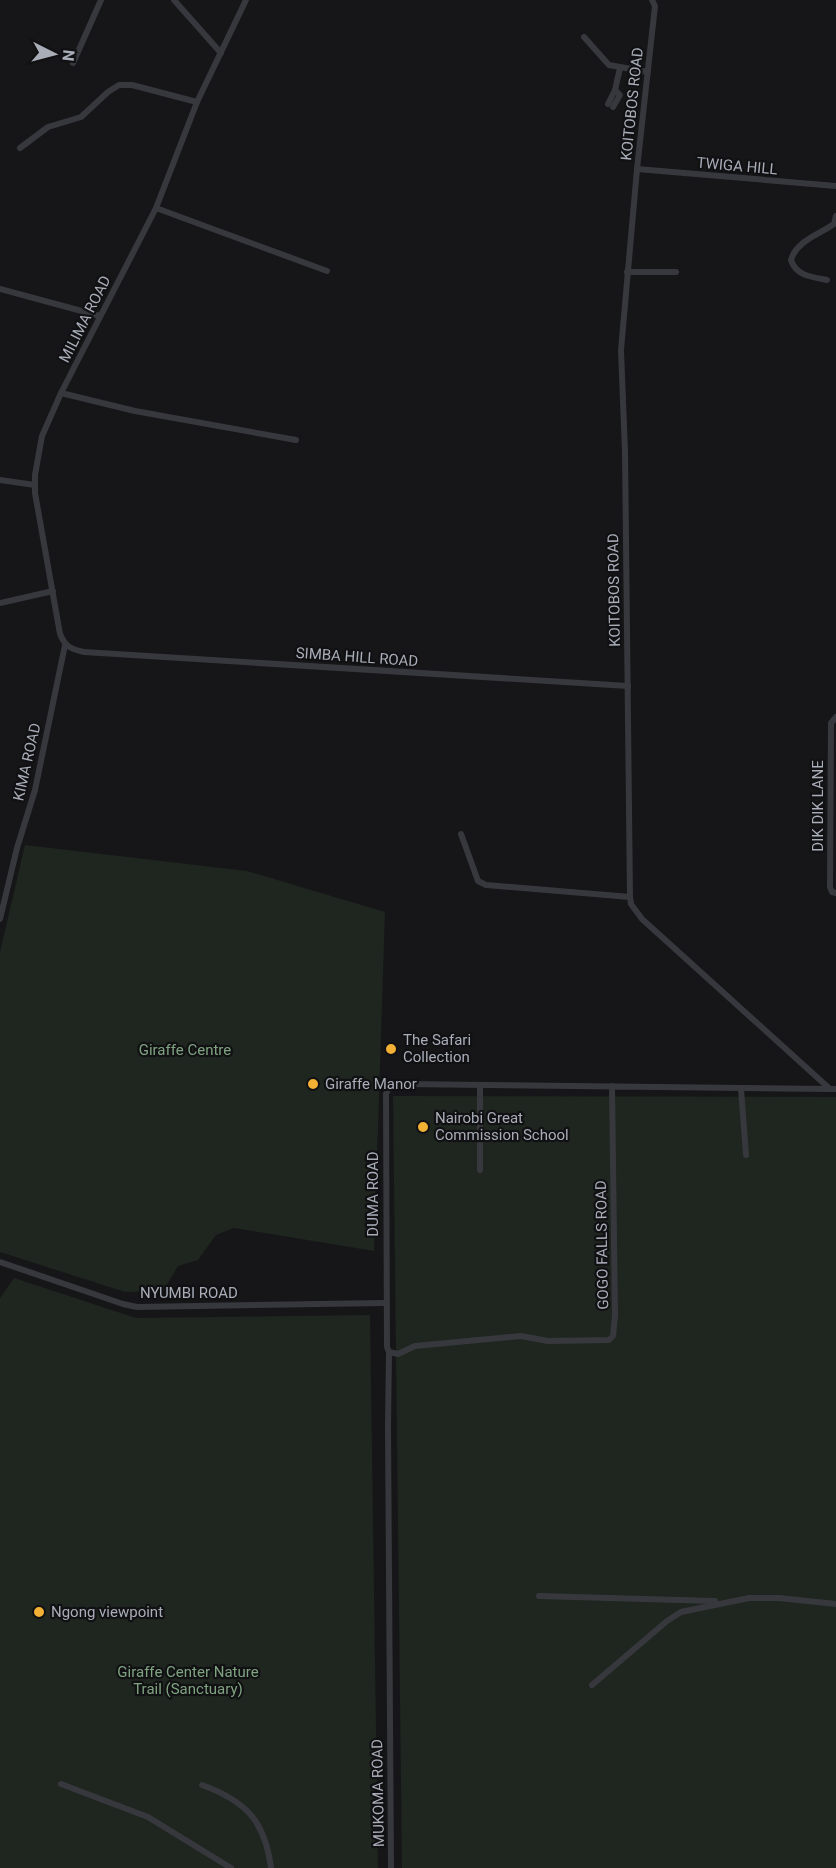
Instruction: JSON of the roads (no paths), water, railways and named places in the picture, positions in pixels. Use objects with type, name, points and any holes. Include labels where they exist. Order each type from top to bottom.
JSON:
[{"type":"street","points":[[73,63],[101,0]]},
{"type":"street","points":[[174,0],[221,52]]},
{"type":"street","name":"MILIMA ROAD","points":[[65,645],[60,634],[35,492],[42,436],[99,316],[156,208],[197,102],[246,0]]},
{"type":"street","name":"KOITOBOS ROAD","points":[[630,897],[625,452],[621,350],[637,169],[656,2]]},
{"type":"street","points":[[581,48],[586,39],[606,63],[620,68],[648,72]]},
{"type":"street","points":[[610,106],[620,95],[615,90],[620,68]]},
{"type":"street","points":[[20,148],[48,127],[81,117],[108,92],[119,86],[132,85],[197,102]]},
{"type":"street","name":"TWIGA HILL","points":[[637,169],[836,186]]},
{"type":"street","points":[[156,208],[327,271]]},
{"type":"street","points":[[827,280],[802,274],[795,269],[791,260],[792,254],[810,237],[834,224],[836,216]]},
{"type":"street","points":[[627,272],[676,272]]},
{"type":"street","points":[[0,289],[99,316]]},
{"type":"street","points":[[61,393],[135,411],[296,440]]},
{"type":"street","points":[[0,480],[35,485]]},
{"type":"street","points":[[0,603],[53,591]]},
{"type":"street","name":"SIMBA HILL ROAD","points":[[65,645],[72,650],[84,652],[628,686]]},
{"type":"street","name":"KIMA ROAD","points":[[0,919],[17,848],[35,790],[65,645]]},
{"type":"street","name":"DIK DIK LANE","points":[[836,717],[831,723],[830,887],[832,892],[836,893]]},
{"type":"street","points":[[461,834],[478,880],[486,885],[630,897],[631,904],[642,919],[833,1089]]},
{"type":"street","name":"DUMA ROAD","points":[[389,1352],[385,1303],[387,1090],[400,1084],[480,1085]]},
{"type":"street","points":[[480,1170],[480,1085],[833,1089]]},
{"type":"street","name":"GOGO FALLS ROAD","points":[[389,1352],[398,1354],[415,1346],[521,1336],[548,1341],[609,1340],[613,1336],[615,1316],[612,1086]]},
{"type":"street","points":[[741,1089],[747,1155]]},
{"type":"street","name":"NYUMBI ROAD","points":[[0,1262],[137,1307],[385,1303]]},
{"type":"street","name":"MUKOMA ROAD","points":[[389,1352],[391,1868]]},
{"type":"street","points":[[539,1596],[730,1601]]},
{"type":"street","points":[[592,1684],[674,1615],[681,1612],[706,1605],[749,1599],[779,1598],[836,1604]]},
{"type":"street","points":[[62,1784],[148,1817],[231,1868]]},
{"type":"street","points":[[202,1785],[231,1798],[259,1825],[266,1837],[271,1868]]},
{"type":"place","name":"The Safari Collection","points":[[391,1049]]},
{"type":"place","name":"Giraffe Manor","points":[[313,1084]]},
{"type":"place","name":"Nairobi Great Commission School","points":[[423,1127]]},
{"type":"place","name":"Ngong viewpoint","points":[[39,1612]]},
{"type":"park label","name":"Giraffe Centre","points":[[185,1050]]},
{"type":"park label","name":"Giraffe Center Nature Trail (Sanctuary)","points":[[188,1680]]}]
